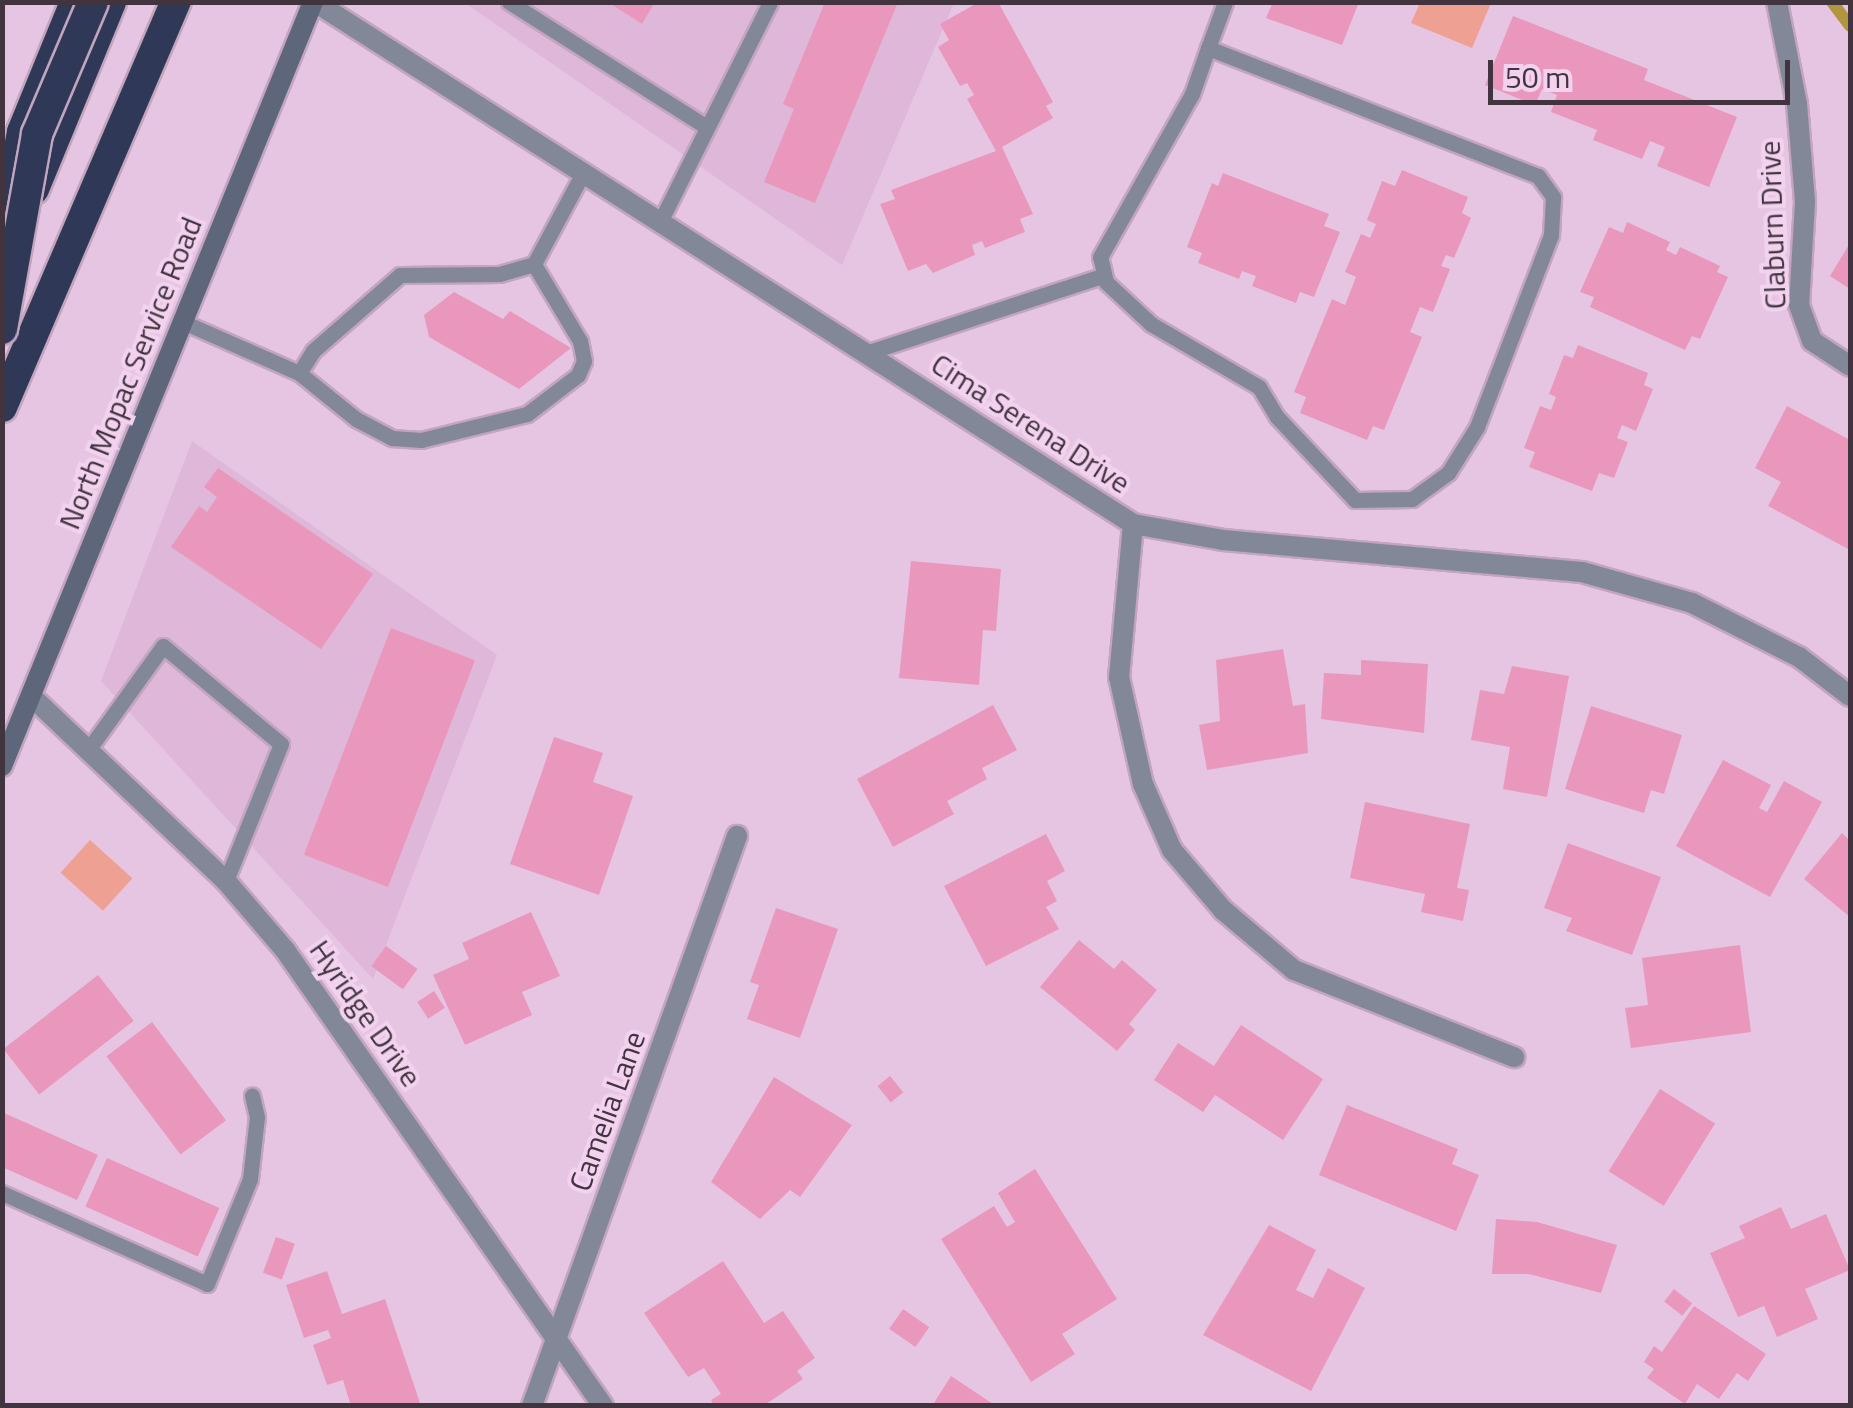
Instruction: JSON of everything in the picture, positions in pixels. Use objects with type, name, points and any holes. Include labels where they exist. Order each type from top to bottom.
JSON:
[{"type":"highway","points":[[2,133],[56,2]]},
{"type":"highway","points":[[2,239],[22,132],[75,2]]},
{"type":"highway","points":[[2,329],[38,134],[93,2]]},
{"type":"highway","points":[[2,266],[111,2]]},
{"type":"highway","points":[[2,408],[176,2]]},
{"type":"main road","name":"North Mopac Service Road","points":[[2,766],[314,2]]},
{"type":"street","name":"Cima Serena Drive","points":[[314,2],[1133,524],[1224,540],[1582,572],[1692,603],[1799,657],[1850,696]]},
{"type":"street","name":"Claburn Drive","points":[[1776,2],[1797,104],[1805,202],[1799,305],[1812,341],[1850,366]]},
{"type":"street","points":[[1133,524],[1119,678],[1143,784],[1172,850],[1223,910],[1294,970],[1514,1057]]},
{"type":"street","name":"Hyridge Drive","points":[[31,696],[226,881],[285,950],[603,1406]]},
{"type":"street","name":"Camelia Lane","points":[[532,1406],[737,836]]},
{"type":"lane","points":[[509,2],[707,127]]},
{"type":"lane","points":[[660,222],[770,2]]},
{"type":"lane","points":[[1208,48],[1538,176],[1553,196],[1551,234],[1477,427],[1448,473],[1412,499],[1355,500],[1277,417],[1259,387],[1151,324],[1118,300],[1104,275],[1100,257],[1192,94],[1208,48],[1225,2]]},
{"type":"lane","points":[[299,373],[313,351],[400,275],[499,274],[534,264],[583,174]]},
{"type":"lane","points":[[183,322],[299,373],[356,419],[392,438],[421,440],[527,414],[578,375],[584,362],[580,341],[534,264]]},
{"type":"lane","points":[[866,353],[1104,275]]},
{"type":"lane","points":[[88,750],[163,646],[282,744],[226,881]]},
{"type":"lane","points":[[2,1193],[207,1284],[250,1179],[257,1117],[252,1096]]},
{"type":"shaded area","points":[[1420,2],[1491,3],[1472,48],[1411,23]]},
{"type":"shaded area","points":[[465,3],[954,3],[842,265]]},
{"type":"shaded area","points":[[192,441],[497,655],[373,979],[101,681]]},
{"type":"shaded area","points":[[90,840],[132,878],[103,911],[61,873]]},
{"type":"building","points":[[608,2],[655,2],[642,24]]},
{"type":"building","points":[[825,2],[898,2],[815,203],[764,182],[794,109],[783,104]]},
{"type":"building","points":[[979,2],[998,2],[1053,102],[1046,106],[1053,118],[1002,147],[1033,214],[1020,219],[1025,232],[985,248],[982,241],[972,245],[975,255],[933,273],[926,264],[908,271],[880,204],[895,199],[891,190],[996,151],[967,99],[974,95],[967,83],[960,86],[938,47],[949,40],[940,24]]},
{"type":"building","points":[[1273,2],[1359,2],[1342,45],[1266,18]]},
{"type":"building","points":[[1513,16],[1648,69],[1644,80],[1737,117],[1709,187],[1657,166],[1665,147],[1650,141],[1642,159],[1593,140],[1597,130],[1551,112],[1557,95],[1542,89],[1535,105],[1485,85]]},
{"type":"building","points":[[1402,170],[1468,197],[1462,213],[1471,218],[1454,258],[1446,255],[1441,266],[1450,269],[1433,312],[1420,307],[1410,332],[1422,337],[1384,430],[1373,426],[1367,440],[1300,413],[1306,397],[1294,392],[1332,299],[1345,305],[1356,277],[1345,272],[1361,234],[1370,238],[1376,224],[1367,220],[1382,181],[1395,186]]},
{"type":"building","points":[[1223,173],[1329,214],[1324,226],[1340,232],[1314,297],[1300,292],[1296,303],[1252,286],[1256,276],[1242,271],[1239,279],[1198,263],[1202,253],[1187,247],[1212,183],[1218,186]]},
{"type":"building","points":[[1627,222],[1670,242],[1666,250],[1676,255],[1680,247],[1720,266],[1717,272],[1728,277],[1700,339],[1692,336],[1685,350],[1590,307],[1594,297],[1580,292],[1609,227],[1623,233]]},
{"type":"building","points":[[1850,243],[1850,289],[1830,276]]},
{"type":"building","points":[[454,292],[503,319],[510,311],[571,348],[519,389],[429,337],[424,315]]},
{"type":"building","points":[[1578,345],[1648,373],[1644,385],[1653,389],[1636,431],[1622,425],[1617,438],[1628,442],[1614,478],[1599,473],[1592,491],[1529,467],[1535,452],[1524,448],[1540,406],[1551,410],[1556,397],[1549,394],[1564,355],[1573,358]]},
{"type":"building","points":[[1787,406],[1850,440],[1850,550],[1768,506],[1781,482],[1755,468]]},
{"type":"building","points":[[218,468],[373,574],[321,649],[171,547],[199,506],[207,512],[217,497],[204,487]]},
{"type":"building","points":[[911,561],[1001,569],[996,631],[983,630],[979,685],[899,678]]},
{"type":"building","points":[[391,628],[475,660],[388,887],[304,855]]},
{"type":"building","points":[[1283,649],[1293,706],[1305,704],[1308,753],[1207,770],[1199,725],[1220,721],[1216,660]]},
{"type":"building","points":[[1361,660],[1428,664],[1424,733],[1321,719],[1324,673],[1361,675]]},
{"type":"building","points":[[1512,666],[1569,676],[1547,797],[1503,789],[1510,747],[1471,740],[1480,690],[1504,694]]},
{"type":"building","points":[[993,705],[1017,750],[982,768],[987,779],[947,801],[954,814],[893,847],[857,779]]},
{"type":"building","points":[[1591,706],[1682,735],[1664,794],[1651,790],[1644,813],[1565,789]]},
{"type":"building","points":[[554,737],[603,753],[593,782],[633,796],[599,895],[510,864]]},
{"type":"building","points":[[1723,760],[1771,785],[1759,808],[1767,812],[1784,781],[1822,802],[1770,897],[1676,846]]},
{"type":"building","points":[[1365,802],[1470,824],[1457,888],[1469,890],[1463,921],[1421,912],[1425,894],[1350,878]]},
{"type":"building","points":[[1842,833],[1850,841],[1850,917],[1804,879]]},
{"type":"building","points":[[1046,834],[1065,871],[1047,881],[1057,901],[1046,907],[1059,929],[986,966],[944,886]]},
{"type":"building","points":[[1568,843],[1661,877],[1632,955],[1566,931],[1572,918],[1544,908]]},
{"type":"building","points":[[776,908],[838,929],[800,1038],[747,1019],[759,985],[750,982]]},
{"type":"building","points":[[531,912],[560,976],[522,992],[532,1015],[465,1045],[433,975],[469,959],[462,943]]},
{"type":"building","points":[[1079,940],[1114,969],[1122,960],[1157,990],[1129,1024],[1135,1030],[1117,1051],[1040,987]]},
{"type":"building","points":[[1740,945],[1751,1032],[1631,1048],[1625,1008],[1648,1005],[1642,958]]},
{"type":"building","points":[[386,946],[418,969],[403,989],[371,966]]},
{"type":"building","points":[[98,975],[134,1021],[39,1095],[3,1049]]},
{"type":"building","points":[[434,991],[445,1008],[428,1019],[417,1002]]},
{"type":"building","points":[[152,1022],[226,1120],[181,1155],[106,1056]]},
{"type":"building","points":[[1241,1025],[1323,1079],[1283,1140],[1215,1095],[1203,1112],[1154,1080],[1178,1043],[1214,1066]]},
{"type":"building","points":[[890,1076],[903,1092],[891,1102],[878,1086]]},
{"type":"building","points":[[774,1077],[852,1125],[800,1197],[790,1190],[760,1219],[711,1182]]},
{"type":"building","points":[[1660,1089],[1715,1123],[1664,1206],[1609,1171]]},
{"type":"building","points":[[1347,1105],[1458,1149],[1452,1164],[1479,1175],[1456,1231],[1319,1175]]},
{"type":"building","points":[[2,1112],[98,1155],[77,1200],[2,1167]]},
{"type":"building","points":[[107,1158],[219,1208],[198,1256],[85,1206]]},
{"type":"building","points":[[1035,1169],[1117,1299],[1062,1334],[1075,1354],[1031,1382],[941,1239],[994,1206],[1007,1227],[1015,1222],[998,1193]]},
{"type":"building","points":[[1781,1207],[1791,1229],[1826,1214],[1850,1270],[1805,1289],[1818,1319],[1777,1337],[1764,1306],[1738,1317],[1710,1253],[1745,1238],[1739,1226]]},
{"type":"building","points":[[1496,1219],[1537,1222],[1617,1245],[1601,1293],[1529,1274],[1492,1274]]},
{"type":"building","points":[[1269,1225],[1316,1250],[1296,1290],[1313,1298],[1328,1268],[1365,1288],[1311,1391],[1203,1335]]},
{"type":"building","points":[[276,1237],[295,1244],[282,1280],[263,1273]]},
{"type":"building","points":[[723,1261],[764,1323],[783,1311],[815,1358],[797,1371],[803,1379],[763,1406],[714,1406],[711,1400],[721,1394],[704,1368],[688,1377],[644,1313]]},
{"type":"building","points":[[327,1271],[342,1314],[385,1299],[421,1406],[351,1406],[343,1380],[327,1385],[313,1345],[331,1338],[328,1330],[304,1338],[286,1285]]},
{"type":"building","points":[[1674,1289],[1692,1303],[1682,1316],[1664,1302]]},
{"type":"building","points":[[1694,1306],[1766,1354],[1748,1381],[1737,1373],[1719,1399],[1697,1384],[1685,1404],[1647,1378],[1654,1369],[1644,1362],[1654,1346],[1662,1352]]},
{"type":"building","points":[[903,1309],[929,1327],[915,1347],[889,1329]]},
{"type":"building","points":[[951,1376],[996,1406],[932,1406]]},
{"type":"waterway","points":[[1832,2],[1850,26]]}]
